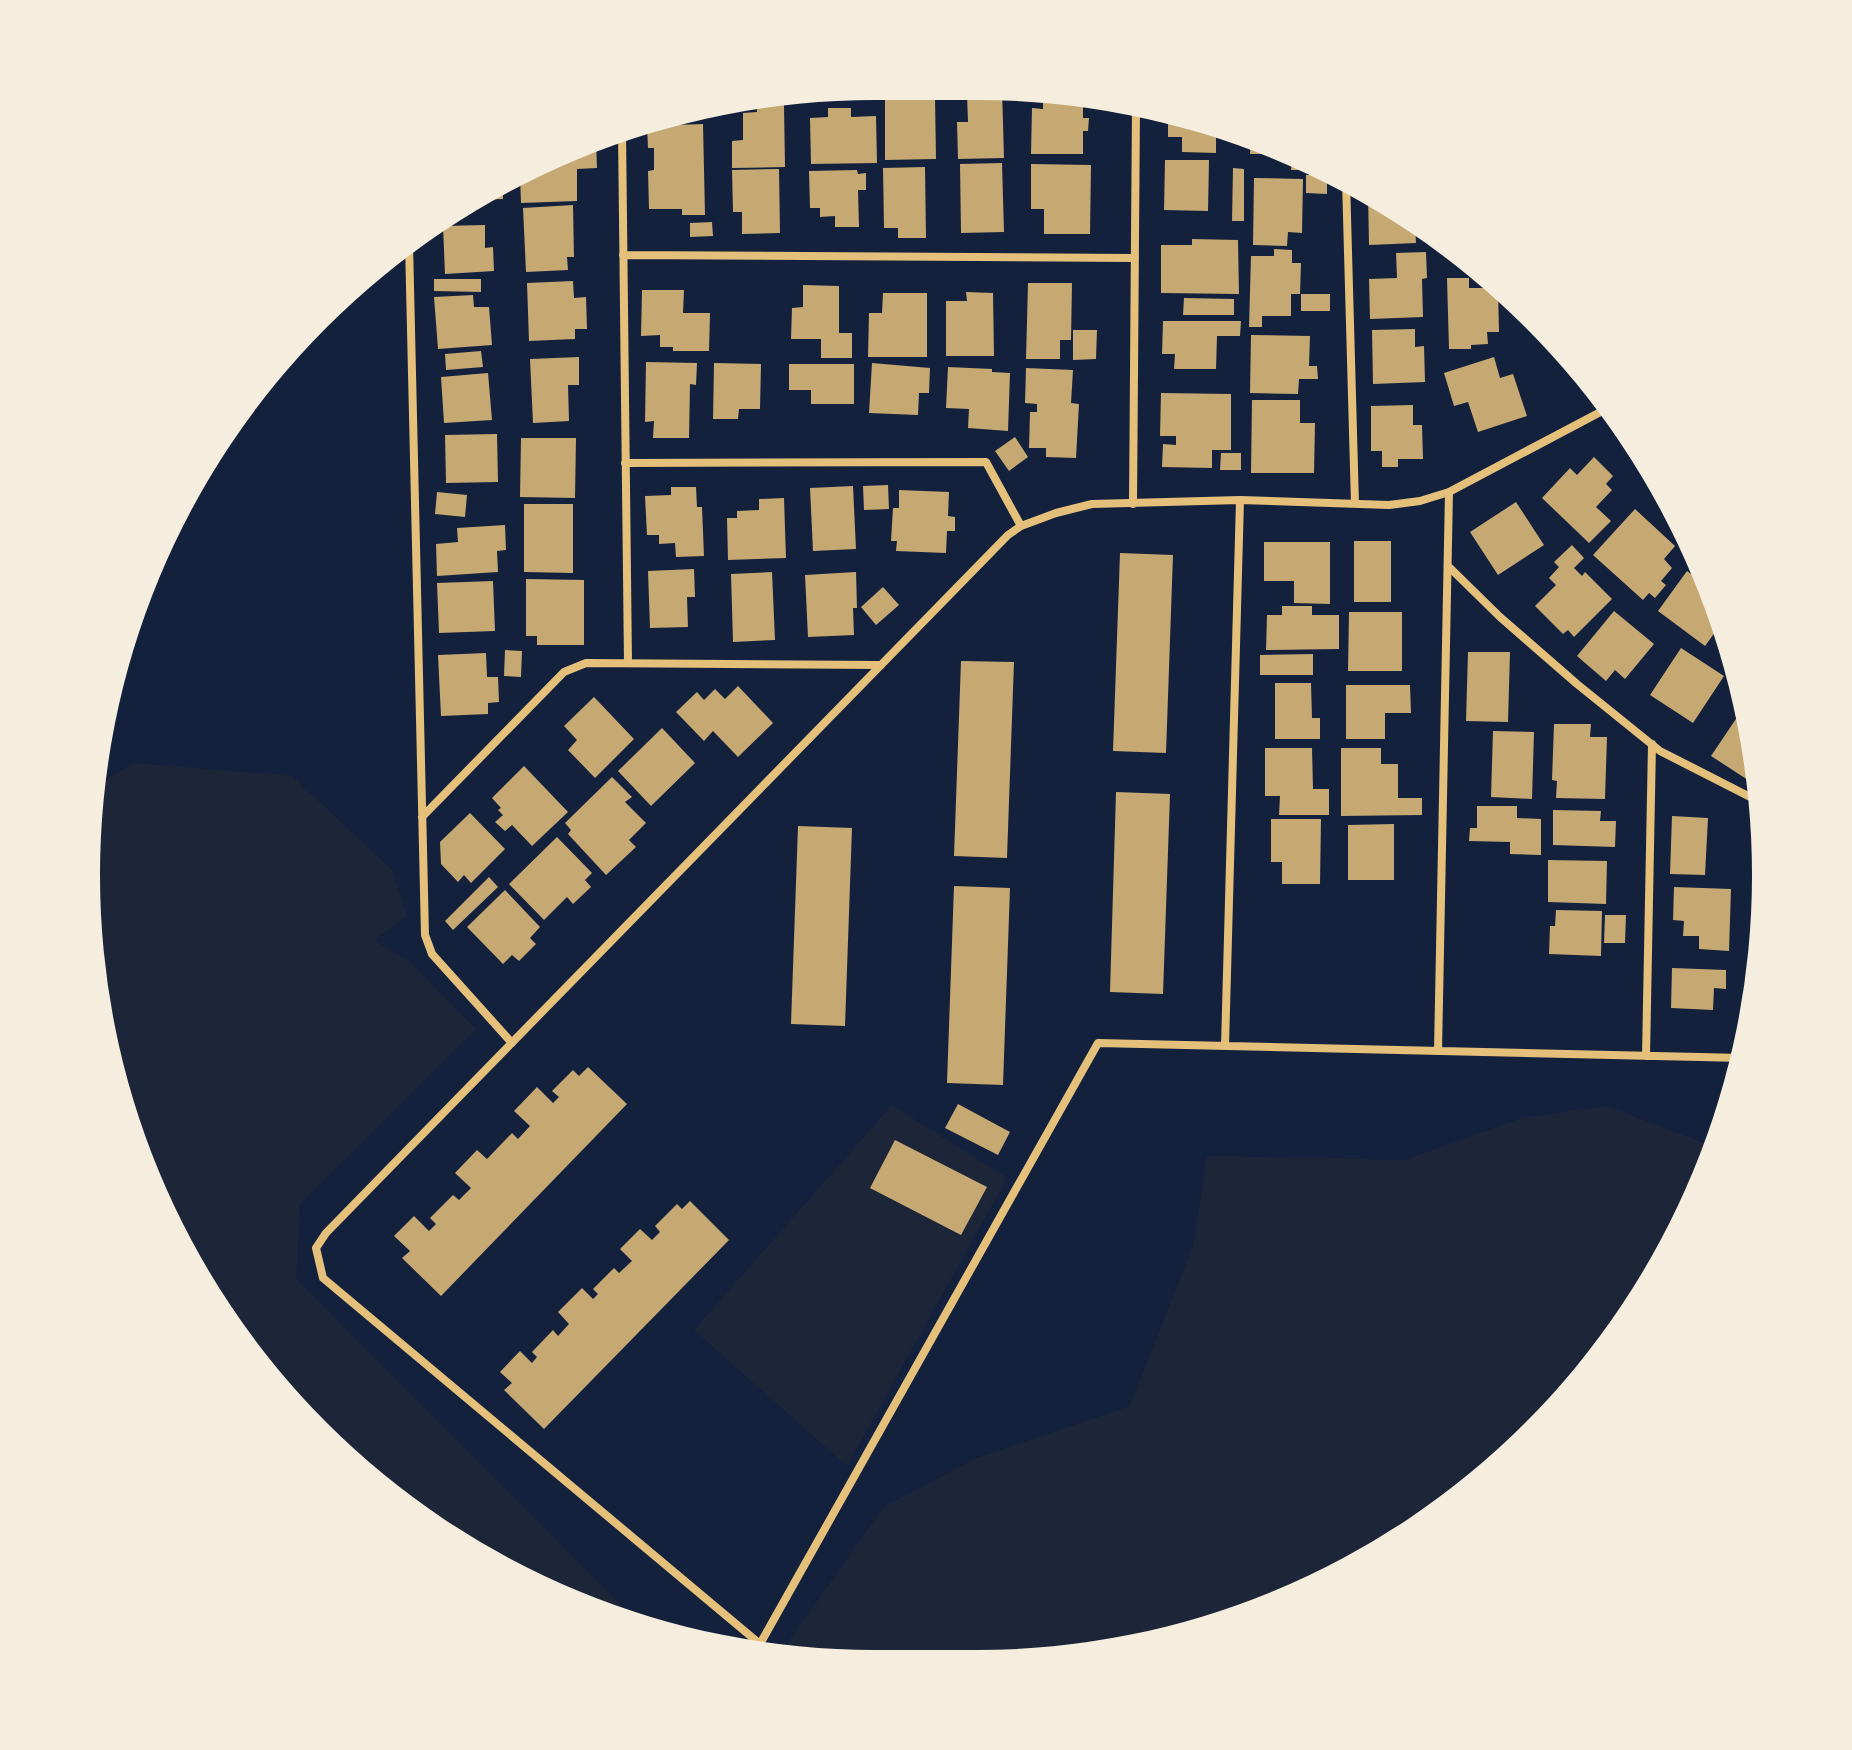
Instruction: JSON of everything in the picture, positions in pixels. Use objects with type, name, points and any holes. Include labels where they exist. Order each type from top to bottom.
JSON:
[{"type":"street","points":[[1133,504],[1136,117]]},
{"type":"street","points":[[622,142],[628,663]]},
{"type":"street","points":[[1346,194],[1355,504]]},
{"type":"street","points":[[623,255],[1135,258]]},
{"type":"street","points":[[409,256],[425,935],[432,954],[512,1043]]},
{"type":"street","points":[[755,1640],[323,1278],[316,1248],[326,1233],[1008,535],[1021,526],[1092,504],[1240,500],[1389,505],[1420,501],[1449,492],[1599,413]]},
{"type":"street","points":[[625,463],[986,462],[1021,526]]},
{"type":"street","points":[[1438,1051],[1449,492]]},
{"type":"street","points":[[1225,1046],[1240,500]]},
{"type":"street","points":[[1448,566],[1500,617],[1652,744],[1684,765],[1747,796]]},
{"type":"street","points":[[422,817],[564,672],[586,663],[881,665]]},
{"type":"street","points":[[1646,1056],[1652,744]]},
{"type":"street","points":[[762,1641],[1098,1043],[1730,1058]]},
{"type":"shaded area","points":[[134,763],[292,776],[392,870],[407,916],[374,940],[410,962],[476,1029],[300,1204],[296,1279],[624,1608],[578,1591],[487,1546],[403,1490],[364,1458],[292,1386],[231,1306],[180,1218],[159,1172],[126,1076],[107,976],[102,926],[100,875],[106,779]]},
{"type":"shaded area","points":[[892,1105],[1007,1178],[847,1466],[694,1330]]},
{"type":"shaded area","points":[[1607,1106],[1704,1143],[1672,1218],[1648,1262],[1592,1347],[1525,1423],[1449,1490],[1408,1519],[1320,1570],[1274,1591],[1178,1624],[1078,1643],[1028,1648],[875,1650],[787,1644],[883,1508],[974,1459],[1130,1406],[1193,1246],[1207,1156],[1405,1160],[1522,1118]]},
{"type":"building","points":[[885,100],[935,100],[936,159],[885,160]]},
{"type":"building","points":[[967,100],[1002,101],[1004,158],[958,159],[957,122],[968,122]]},
{"type":"building","points":[[1043,104],[1083,108],[1083,118],[1089,118],[1088,131],[1083,131],[1083,154],[1031,154],[1032,108],[1043,109]]},
{"type":"building","points":[[784,106],[785,167],[732,168],[732,141],[743,140],[743,113]]},
{"type":"building","points":[[828,108],[851,108],[851,117],[876,116],[877,163],[811,164],[810,118],[828,117]]},
{"type":"building","points":[[703,124],[705,215],[682,215],[682,209],[649,209],[648,171],[654,170],[654,148],[648,148],[647,134],[679,125]]},
{"type":"building","points":[[1168,124],[1216,138],[1216,153],[1182,152],[1182,137],[1168,137]]},
{"type":"building","points":[[596,152],[597,168],[577,169],[577,201],[521,203],[520,186]]},
{"type":"building","points":[[1165,160],[1209,160],[1208,211],[1164,210]]},
{"type":"building","points":[[1002,163],[1004,232],[961,233],[960,164]]},
{"type":"building","points":[[1031,164],[1091,165],[1090,234],[1044,234],[1044,209],[1031,209]]},
{"type":"building","points":[[925,167],[926,238],[898,238],[898,228],[884,228],[883,168]]},
{"type":"building","points":[[1233,168],[1244,169],[1244,221],[1232,221]]},
{"type":"building","points":[[779,169],[780,233],[742,234],[742,212],[733,212],[732,170]]},
{"type":"building","points":[[857,170],[858,174],[866,173],[866,190],[858,190],[859,227],[835,227],[835,216],[820,217],[820,208],[810,208],[809,171]]},
{"type":"building","points":[[1306,175],[1327,184],[1327,194],[1306,193]]},
{"type":"building","points":[[1254,178],[1303,179],[1302,233],[1288,232],[1287,246],[1253,245]]},
{"type":"building","points":[[573,205],[574,257],[567,257],[568,270],[526,272],[523,208]]},
{"type":"building","points":[[1368,206],[1416,236],[1416,243],[1369,245]]},
{"type":"building","points":[[712,222],[713,236],[690,237],[690,223]]},
{"type":"building","points":[[485,225],[485,248],[493,247],[494,271],[445,274],[443,232],[452,226]]},
{"type":"building","points":[[1192,239],[1238,240],[1239,294],[1161,293],[1161,245],[1192,245]]},
{"type":"building","points":[[1274,249],[1292,250],[1292,263],[1301,263],[1300,294],[1291,294],[1291,316],[1262,316],[1262,327],[1249,327],[1251,256],[1274,256]]},
{"type":"building","points":[[1426,252],[1427,278],[1422,279],[1423,317],[1370,319],[1369,279],[1397,278],[1396,253]]},
{"type":"building","points":[[1447,278],[1469,278],[1469,288],[1483,288],[1498,302],[1499,332],[1487,332],[1488,344],[1471,345],[1471,349],[1449,349]]},
{"type":"building","points":[[434,279],[481,279],[481,292],[434,291]]},
{"type":"building","points":[[573,281],[574,298],[586,297],[587,329],[575,329],[575,339],[529,341],[527,283]]},
{"type":"building","points":[[1028,283],[1072,283],[1071,340],[1060,340],[1060,359],[1026,359]]},
{"type":"building","points":[[803,285],[839,286],[839,333],[852,333],[852,358],[821,358],[821,339],[791,339],[792,308],[803,307]]},
{"type":"building","points":[[642,290],[684,290],[683,313],[710,313],[709,351],[673,351],[673,347],[660,347],[660,335],[641,336]]},
{"type":"building","points":[[966,292],[993,293],[994,356],[946,356],[946,301],[967,301]]},
{"type":"building","points":[[883,293],[927,293],[927,357],[868,357],[869,313],[882,313]]},
{"type":"building","points":[[1301,294],[1330,294],[1330,311],[1301,311]]},
{"type":"building","points":[[473,295],[474,307],[489,307],[492,345],[438,349],[434,297]]},
{"type":"building","points":[[1184,298],[1234,299],[1234,315],[1183,315]]},
{"type":"building","points":[[1163,321],[1241,321],[1240,336],[1217,336],[1216,369],[1174,369],[1175,354],[1162,354]]},
{"type":"building","points":[[1415,329],[1415,347],[1424,346],[1425,382],[1373,384],[1372,330]]},
{"type":"building","points":[[1073,330],[1097,330],[1096,359],[1073,360]]},
{"type":"building","points":[[1251,335],[1310,336],[1309,366],[1317,366],[1318,379],[1299,379],[1298,394],[1250,393]]},
{"type":"building","points":[[481,351],[483,367],[446,370],[445,354]]},
{"type":"building","points":[[579,357],[579,385],[568,385],[569,421],[533,423],[530,359]]},
{"type":"building","points":[[1494,357],[1500,378],[1513,374],[1527,416],[1478,432],[1468,402],[1454,406],[1444,373]]},
{"type":"building","points":[[646,362],[697,363],[696,385],[690,384],[689,438],[653,438],[654,421],[645,422]]},
{"type":"building","points":[[714,363],[761,364],[760,409],[739,409],[738,419],[713,419]]},
{"type":"building","points":[[872,363],[930,368],[929,393],[919,393],[918,415],[869,413]]},
{"type":"building","points":[[789,364],[854,364],[854,404],[811,404],[811,390],[789,390]]},
{"type":"building","points":[[948,367],[1010,373],[1008,431],[968,428],[969,409],[946,408]]},
{"type":"building","points":[[1026,368],[1073,370],[1071,403],[1079,404],[1076,458],[1046,457],[1046,448],[1029,448],[1030,412],[1037,412],[1037,404],[1025,403]]},
{"type":"building","points":[[488,373],[492,420],[444,423],[441,377]]},
{"type":"building","points":[[1161,393],[1231,394],[1231,450],[1212,450],[1212,468],[1162,467],[1163,444],[1176,445],[1176,436],[1160,436]]},
{"type":"building","points":[[1252,400],[1300,400],[1300,423],[1315,423],[1314,473],[1251,473]]},
{"type":"building","points":[[1413,405],[1413,425],[1422,425],[1423,459],[1398,459],[1398,467],[1382,467],[1382,451],[1371,451],[1371,406]]},
{"type":"building","points":[[497,434],[498,482],[446,483],[445,435]]},
{"type":"building","points":[[1015,437],[1028,457],[1009,471],[995,451]]},
{"type":"building","points":[[521,438],[576,438],[575,498],[520,497]]},
{"type":"building","points":[[1221,453],[1241,453],[1241,470],[1220,470]]},
{"type":"building","points":[[1594,457],[1613,476],[1606,484],[1612,490],[1596,507],[1611,521],[1589,543],[1542,498],[1570,468],[1577,475]]},
{"type":"building","points":[[888,485],[889,509],[864,510],[863,486]]},
{"type":"building","points":[[853,486],[856,549],[813,551],[810,488]]},
{"type":"building","points":[[671,487],[696,487],[697,507],[702,507],[704,556],[676,557],[675,543],[659,544],[659,535],[647,535],[645,496],[671,495]]},
{"type":"building","points":[[899,490],[949,492],[948,516],[955,517],[955,531],[947,531],[946,553],[896,551],[897,541],[891,541],[893,508],[899,508]]},
{"type":"building","points":[[437,492],[467,495],[465,517],[435,514]]},
{"type":"building","points":[[784,498],[786,558],[728,560],[727,518],[737,518],[737,511],[759,510],[759,499]]},
{"type":"building","points":[[1516,502],[1544,545],[1498,575],[1470,532]]},
{"type":"building","points":[[524,504],[573,504],[573,573],[524,572]]},
{"type":"building","points":[[1635,509],[1675,546],[1664,559],[1672,568],[1661,581],[1666,585],[1655,598],[1649,593],[1643,600],[1593,555]]},
{"type":"building","points":[[505,525],[506,550],[497,551],[498,572],[437,576],[436,544],[458,542],[457,528]]},
{"type":"building","points":[[1354,541],[1391,541],[1391,602],[1354,602]]},
{"type":"building","points":[[1264,542],[1330,542],[1330,604],[1294,603],[1294,581],[1264,581]]},
{"type":"building","points":[[1572,545],[1584,558],[1574,568],[1582,576],[1585,572],[1612,599],[1574,637],[1568,630],[1563,634],[1535,606],[1556,585],[1549,578],[1559,567],[1554,562]]},
{"type":"building","points":[[1120,553],[1173,555],[1166,753],[1113,751]]},
{"type":"building","points":[[694,569],[695,597],[687,597],[688,627],[650,628],[648,571]]},
{"type":"building","points":[[1687,571],[1693,578],[1714,634],[1705,646],[1658,611]]},
{"type":"building","points":[[772,572],[775,640],[733,642],[731,574]]},
{"type":"building","points":[[856,572],[854,635],[808,637],[805,575]]},
{"type":"building","points":[[526,579],[584,580],[584,645],[537,645],[537,636],[526,636]]},
{"type":"building","points":[[493,581],[495,631],[439,633],[437,583]]},
{"type":"building","points":[[883,587],[899,605],[876,625],[861,607]]},
{"type":"building","points":[[1282,606],[1312,606],[1312,615],[1339,615],[1339,649],[1266,650],[1267,615],[1282,615]]},
{"type":"building","points":[[1614,611],[1654,644],[1625,679],[1615,670],[1606,681],[1577,656]]},
{"type":"building","points":[[1349,612],[1402,612],[1402,671],[1348,671]]},
{"type":"building","points":[[1681,648],[1724,676],[1693,723],[1650,695]]},
{"type":"building","points":[[505,650],[522,651],[521,677],[504,676]]},
{"type":"building","points":[[1468,652],[1510,652],[1508,722],[1466,721]]},
{"type":"building","points":[[486,653],[487,677],[498,677],[499,702],[488,703],[488,714],[441,716],[438,655]]},
{"type":"building","points":[[1313,654],[1313,675],[1260,675],[1260,655]]},
{"type":"building","points":[[961,661],[1014,662],[1007,858],[954,856]]},
{"type":"building","points":[[1275,683],[1311,683],[1312,718],[1320,718],[1320,739],[1275,739]]},
{"type":"building","points":[[1346,685],[1410,685],[1411,713],[1385,713],[1385,739],[1346,739]]},
{"type":"building","points":[[738,686],[773,723],[738,757],[713,731],[704,741],[676,712],[697,692],[704,700],[715,689],[725,699]]},
{"type":"building","points":[[594,697],[634,739],[595,778],[568,750],[577,740],[564,726]]},
{"type":"building","points":[[1736,719],[1745,778],[1711,756]]},
{"type":"building","points":[[1554,724],[1591,724],[1590,737],[1607,737],[1605,799],[1556,798],[1557,781],[1552,780]]},
{"type":"building","points":[[662,728],[695,763],[651,806],[618,771]]},
{"type":"building","points":[[1493,731],[1534,732],[1532,799],[1491,797]]},
{"type":"building","points":[[1265,748],[1312,748],[1313,789],[1329,789],[1329,815],[1279,815],[1280,796],[1265,796]]},
{"type":"building","points":[[1341,748],[1381,748],[1381,764],[1398,764],[1398,798],[1422,798],[1422,815],[1341,816]]},
{"type":"building","points":[[524,766],[568,812],[532,846],[512,825],[505,831],[495,822],[503,815],[492,798]]},
{"type":"building","points":[[612,777],[632,797],[625,802],[646,823],[629,840],[636,847],[606,875],[568,834],[571,830],[565,823]]},
{"type":"building","points":[[1116,792],[1170,794],[1163,994],[1110,992]]},
{"type":"building","points":[[1477,806],[1517,806],[1517,818],[1541,819],[1541,855],[1510,854],[1510,842],[1469,841],[1470,828],[1477,828]]},
{"type":"building","points":[[1553,810],[1601,811],[1600,821],[1616,821],[1615,847],[1553,845]]},
{"type":"building","points":[[470,813],[505,849],[471,883],[464,875],[458,882],[441,864],[440,842]]},
{"type":"building","points":[[1672,816],[1708,818],[1705,875],[1670,874]]},
{"type":"building","points":[[1271,819],[1321,819],[1320,884],[1282,884],[1282,862],[1271,862]]},
{"type":"building","points":[[1394,824],[1394,880],[1348,880],[1348,825]]},
{"type":"building","points":[[798,826],[852,828],[845,1026],[791,1024]]},
{"type":"building","points":[[557,837],[592,873],[585,880],[591,887],[573,904],[567,897],[544,920],[509,884]]},
{"type":"building","points":[[1548,860],[1607,861],[1606,904],[1548,902]]},
{"type":"building","points":[[489,877],[498,887],[453,930],[445,921]]},
{"type":"building","points":[[954,886],[1010,888],[1003,1085],[947,1083]]},
{"type":"building","points":[[1674,887],[1731,889],[1729,951],[1699,949],[1699,936],[1683,936],[1684,921],[1673,920]]},
{"type":"building","points":[[505,890],[540,927],[530,938],[536,944],[519,961],[512,955],[503,964],[467,927]]},
{"type":"building","points":[[1556,910],[1602,911],[1601,956],[1549,954],[1550,926],[1555,926]]},
{"type":"building","points":[[1605,915],[1626,915],[1625,943],[1604,943]]},
{"type":"building","points":[[1672,968],[1726,970],[1726,989],[1714,988],[1713,1010],[1671,1008]]},
{"type":"building","points":[[588,1067],[627,1104],[441,1296],[402,1258],[410,1251],[394,1236],[414,1216],[429,1231],[436,1224],[430,1218],[453,1195],[459,1200],[471,1188],[455,1173],[477,1150],[487,1159],[512,1133],[518,1139],[530,1126],[514,1111],[537,1087],[553,1103],[559,1097],[552,1091],[573,1070],[579,1076]]},
{"type":"building","points":[[958,1104],[1010,1132],[998,1155],[945,1128]]},
{"type":"building","points":[[895,1140],[987,1187],[961,1235],[870,1188]]},
{"type":"building","points":[[690,1201],[729,1240],[544,1429],[504,1390],[512,1383],[500,1372],[520,1351],[532,1363],[537,1357],[532,1352],[553,1330],[558,1336],[569,1324],[558,1312],[582,1288],[593,1299],[598,1294],[593,1289],[614,1268],[619,1273],[632,1261],[620,1249],[640,1229],[652,1240],[660,1232],[655,1226],[677,1204],[682,1209]]}]
